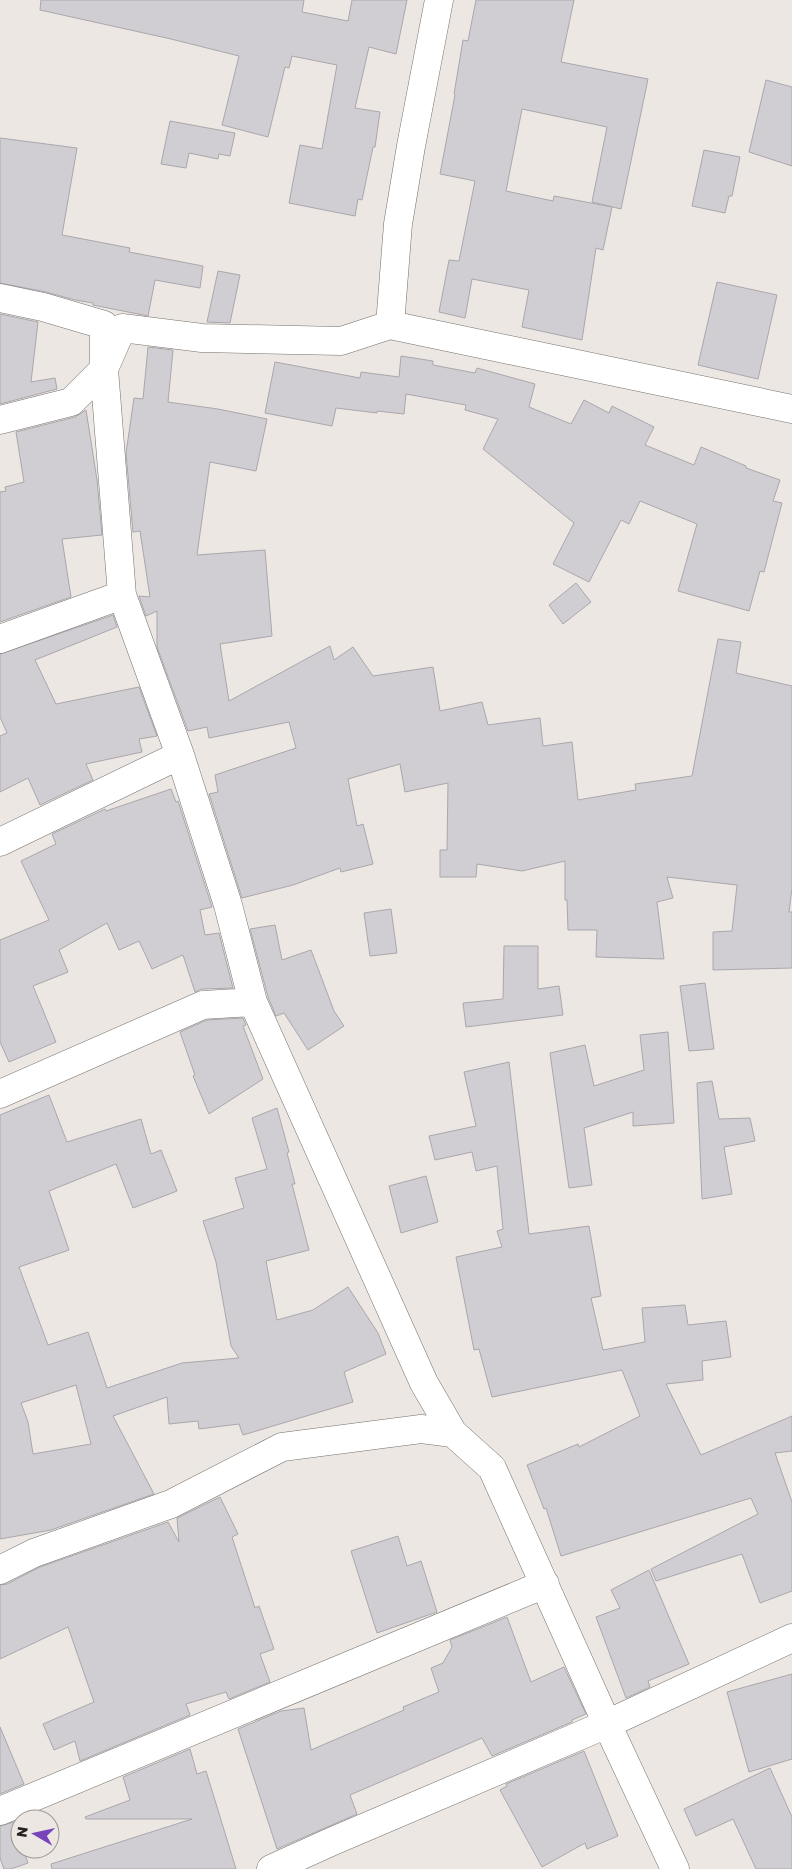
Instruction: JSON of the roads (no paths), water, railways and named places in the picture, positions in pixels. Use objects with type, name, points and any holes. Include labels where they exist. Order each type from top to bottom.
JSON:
[{"type":"street","points":[[390,325],[398,224],[439,0]]},
{"type":"street","points":[[0,298],[43,307],[104,325],[104,369],[122,595],[180,755],[228,905],[254,1002],[424,1383],[453,1433],[492,1468],[607,1724],[675,1869]]},
{"type":"street","points":[[0,420],[71,402],[104,369],[122,328],[202,338],[341,341],[390,325],[792,409]]},
{"type":"street","points":[[0,639],[122,595]]},
{"type":"street","points":[[0,842],[180,755]]},
{"type":"street","points":[[0,1094],[202,1005],[254,1002]]},
{"type":"street","points":[[0,1570],[34,1553],[171,1504],[282,1447],[421,1429],[453,1433]]},
{"type":"street","points":[[0,1811],[545,1584]]},
{"type":"street","points":[[271,1869],[333,1840],[607,1724],[792,1638]]}]
